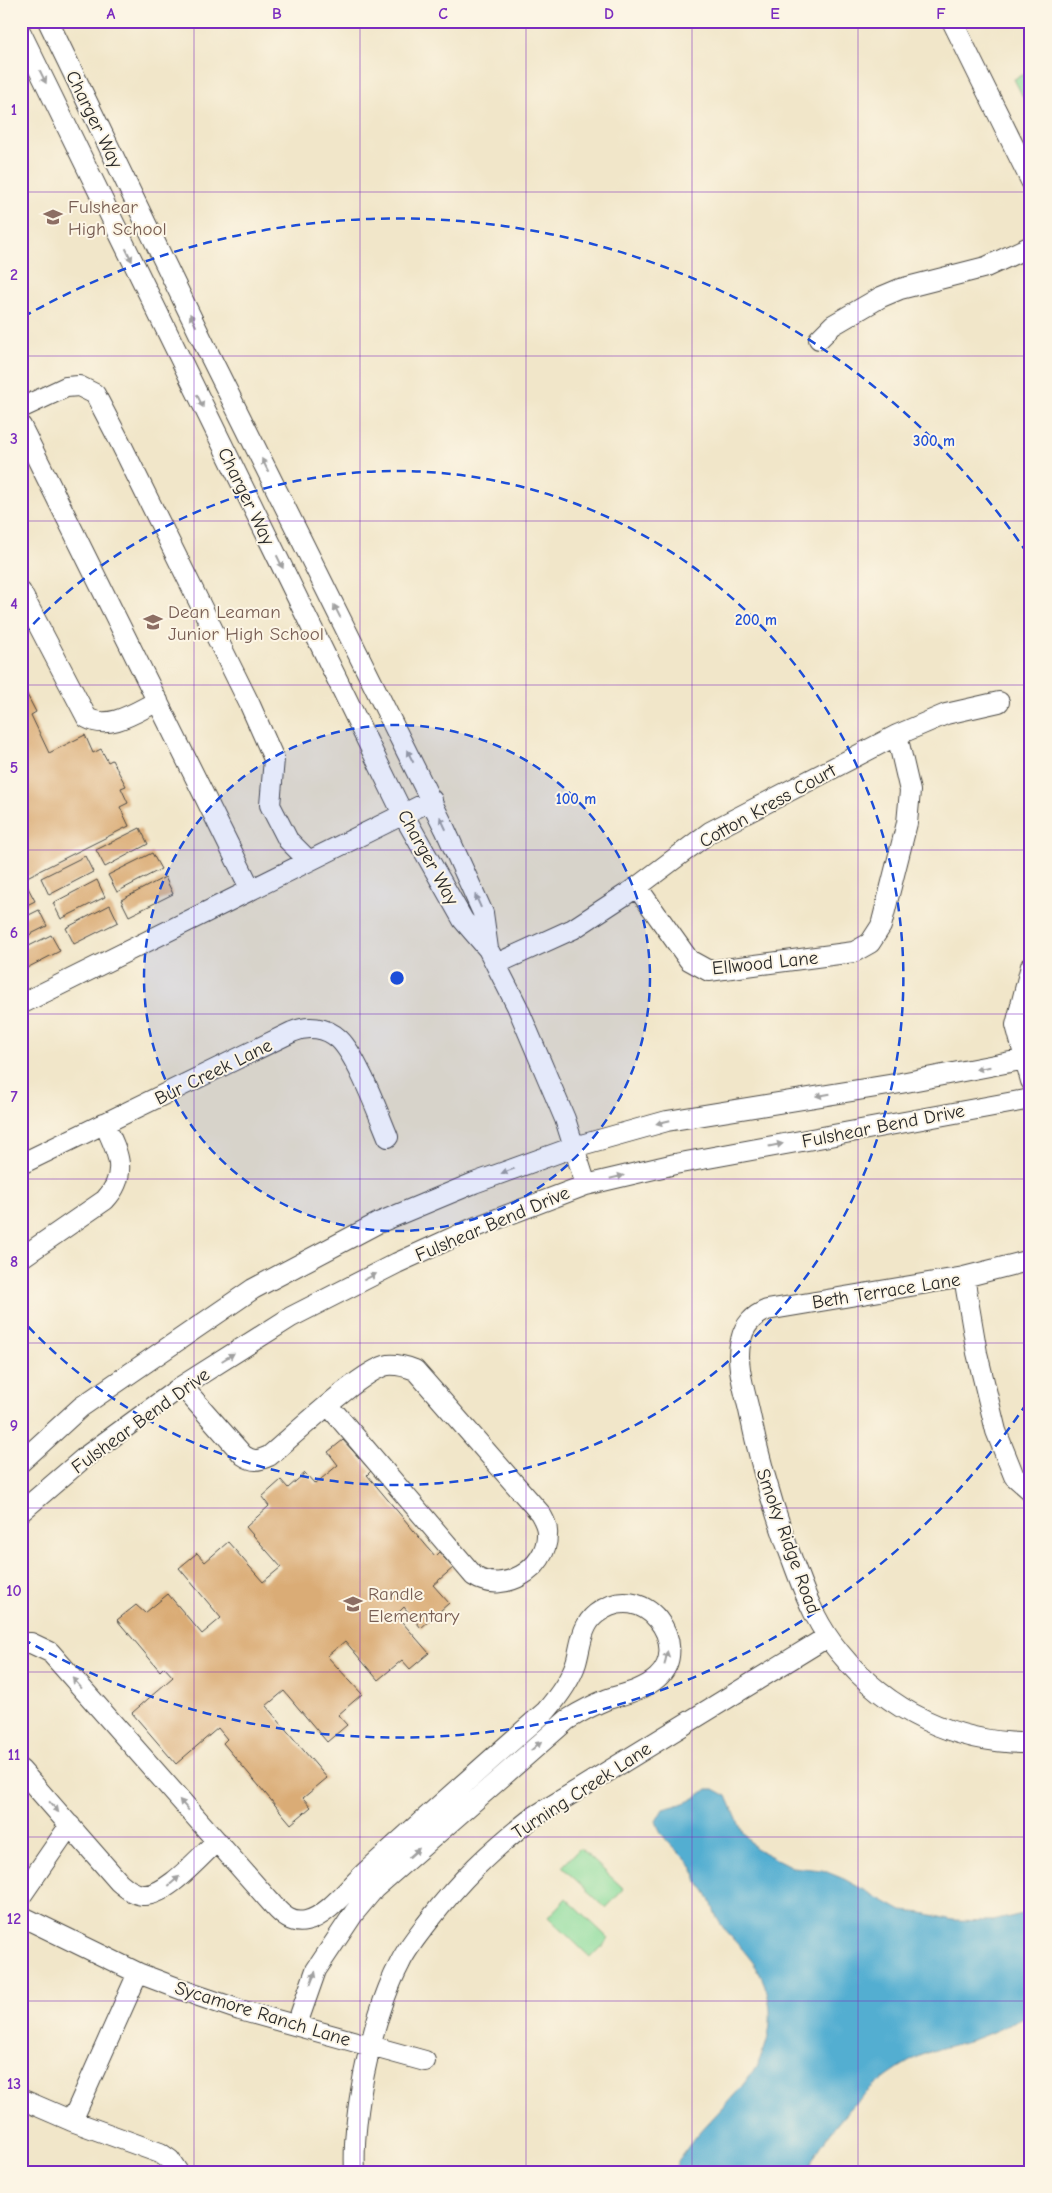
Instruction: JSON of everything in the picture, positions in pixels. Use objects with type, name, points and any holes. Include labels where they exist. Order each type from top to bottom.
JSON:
[{"type":"street","name":"Charger Way","points":[[48,21],[214,363],[432,800],[483,913],[492,956]]},
{"type":"street","points":[[952,21],[1031,180]]},
{"type":"street","name":"Charger Way","points":[[21,33],[404,814],[463,920],[492,956],[517,1006],[565,1119],[586,1185]]},
{"type":"street","points":[[819,339],[833,325],[881,296],[900,289],[986,267],[1031,246]]},
{"type":"street","points":[[21,408],[66,387],[79,386],[94,394],[120,442],[233,670],[274,759],[270,805],[288,840],[309,861]]},
{"type":"street","points":[[21,426],[251,890]]},
{"type":"street","points":[[21,592],[87,718],[102,724],[108,723],[158,701]]},
{"type":"street","name":"Cotton Kress Court","points":[[492,956],[573,929],[637,887],[710,832],[897,735],[946,714],[999,702]]},
{"type":"street","name":"Ellwood Lane","points":[[637,887],[689,960],[709,971],[854,952],[870,943],[881,926],[907,823],[910,790],[897,735]]},
{"type":"street","points":[[21,1004],[432,800]]},
{"type":"street","points":[[1031,966],[1016,1025],[1028,1059],[1031,1081]]},
{"type":"street","name":"Bur Creek Lane","points":[[21,1164],[298,1029],[311,1028],[324,1030],[339,1040],[347,1049],[369,1093],[388,1138]]},
{"type":"street","name":"Fulshear Bend Drive","points":[[21,1462],[81,1407],[253,1289],[378,1223],[474,1183],[574,1147],[667,1121],[1028,1059]]},
{"type":"street","name":"Fulshear Bend Drive","points":[[21,1512],[86,1457],[182,1386],[291,1317],[397,1263],[476,1227],[586,1185],[674,1164],[1031,1099]]},
{"type":"street","points":[[21,1258],[100,1203],[113,1190],[118,1178],[119,1161],[104,1124]]},
{"type":"street","name":"Beth Terrace Lane","points":[[746,1327],[755,1316],[774,1308],[964,1277],[1031,1260]]},
{"type":"street","points":[[964,1277],[977,1353],[994,1424],[1010,1469],[1028,1489]]},
{"type":"street","name":"Smoky Ridge Road","points":[[746,1327],[740,1341],[739,1356],[765,1478],[806,1596],[827,1637],[854,1669],[869,1683],[885,1696],[920,1718],[947,1730],[975,1739],[1013,1744],[1031,1743]]},
{"type":"street","points":[[182,1386],[243,1455],[251,1460],[260,1460],[269,1456],[366,1374],[389,1365],[403,1366],[415,1370],[540,1513],[546,1524],[548,1534],[543,1555],[521,1576],[508,1582],[495,1584],[483,1582],[474,1576],[329,1406]]},
{"type":"street","points":[[21,1643],[31,1642],[50,1652],[286,1918],[299,1922],[311,1920],[325,1911],[367,1870],[546,1711],[570,1675],[586,1627],[598,1613],[616,1605],[636,1605],[656,1615],[666,1633],[668,1642],[667,1661],[657,1678],[639,1689],[584,1709],[567,1720],[374,1889],[354,1913],[320,1963],[297,2024]]},
{"type":"street","name":"Turning Creek Lane","points":[[356,2172],[356,2133],[361,2091],[370,2045],[388,1990],[401,1961],[446,1899],[473,1868],[532,1818],[827,1637]]},
{"type":"street","points":[[21,1770],[127,1889],[144,1895],[163,1889],[217,1841]]},
{"type":"street","points":[[21,1896],[70,1826]]},
{"type":"street","name":"Sycamore Ranch Lane","points":[[21,1916],[138,1973],[240,2010],[297,2024],[425,2061]]},
{"type":"street","points":[[72,2121],[138,1973]]},
{"type":"street","points":[[21,2099],[72,2121],[160,2154],[170,2160],[178,2172]]},
{"type":"green space","points":[[1031,71],[1031,113],[1014,79]]},
{"type":"green space","points":[[580,1848],[624,1889],[606,1908],[562,1867]]},
{"type":"green space","points":[[566,1898],[609,1939],[591,1958],[548,1917]]},
{"type":"water","points":[[707,1789],[714,1789],[727,1796],[742,1831],[755,1848],[792,1867],[822,1870],[844,1879],[902,1911],[922,1913],[953,1920],[993,1921],[1031,1912],[1031,2014],[975,2039],[927,2053],[908,2062],[890,2074],[856,2102],[841,2119],[816,2154],[806,2172],[673,2172],[693,2141],[753,2071],[767,2042],[769,2029],[769,2003],[762,1978],[744,1951],[720,1923],[707,1893],[697,1882],[693,1868],[662,1835],[656,1821],[663,1809],[686,1802]]},
{"type":"building","points":[[21,683],[36,712],[31,715],[49,753],[85,735],[93,753],[101,749],[108,762],[112,760],[126,786],[121,788],[128,803],[120,807],[129,826],[21,880]]},
{"type":"building","points":[[140,828],[148,844],[105,867],[96,850]]},
{"type":"building","points":[[152,853],[161,869],[117,892],[108,875]]},
{"type":"building","points":[[85,856],[93,872],[49,895],[41,878]]},
{"type":"building","points":[[165,877],[173,894],[129,916],[121,900]]},
{"type":"building","points":[[97,880],[105,897],[61,919],[53,903]]},
{"type":"building","points":[[26,884],[35,901],[21,908],[21,887]]},
{"type":"building","points":[[110,905],[118,922],[74,944],[66,928]]},
{"type":"building","points":[[39,910],[47,926],[21,939],[21,919]]},
{"type":"building","points":[[51,935],[60,951],[21,971],[21,950]]},
{"type":"building","points":[[343,1440],[371,1471],[367,1475],[435,1556],[439,1552],[453,1568],[433,1585],[449,1603],[421,1628],[404,1607],[396,1615],[429,1653],[410,1669],[402,1660],[378,1680],[345,1641],[327,1656],[362,1694],[338,1715],[347,1725],[327,1742],[284,1691],[266,1706],[327,1778],[303,1798],[311,1807],[291,1824],[223,1743],[227,1739],[218,1728],[176,1764],[132,1713],[173,1677],[164,1667],[160,1671],[117,1620],[136,1605],[145,1613],[168,1594],[202,1634],[221,1618],[179,1568],[197,1553],[205,1562],[228,1542],[263,1582],[281,1567],[246,1527],[269,1506],[262,1497],[281,1480],[288,1488],[305,1473],[315,1484],[338,1465],[328,1452]]},
{"type":"place","name":"Fulshear High School","points":[[53,217]]},
{"type":"place","name":"Dean Leaman Junior High School","points":[[153,622]]},
{"type":"place","name":"Randle Elementary","points":[[353,1604]]}]
